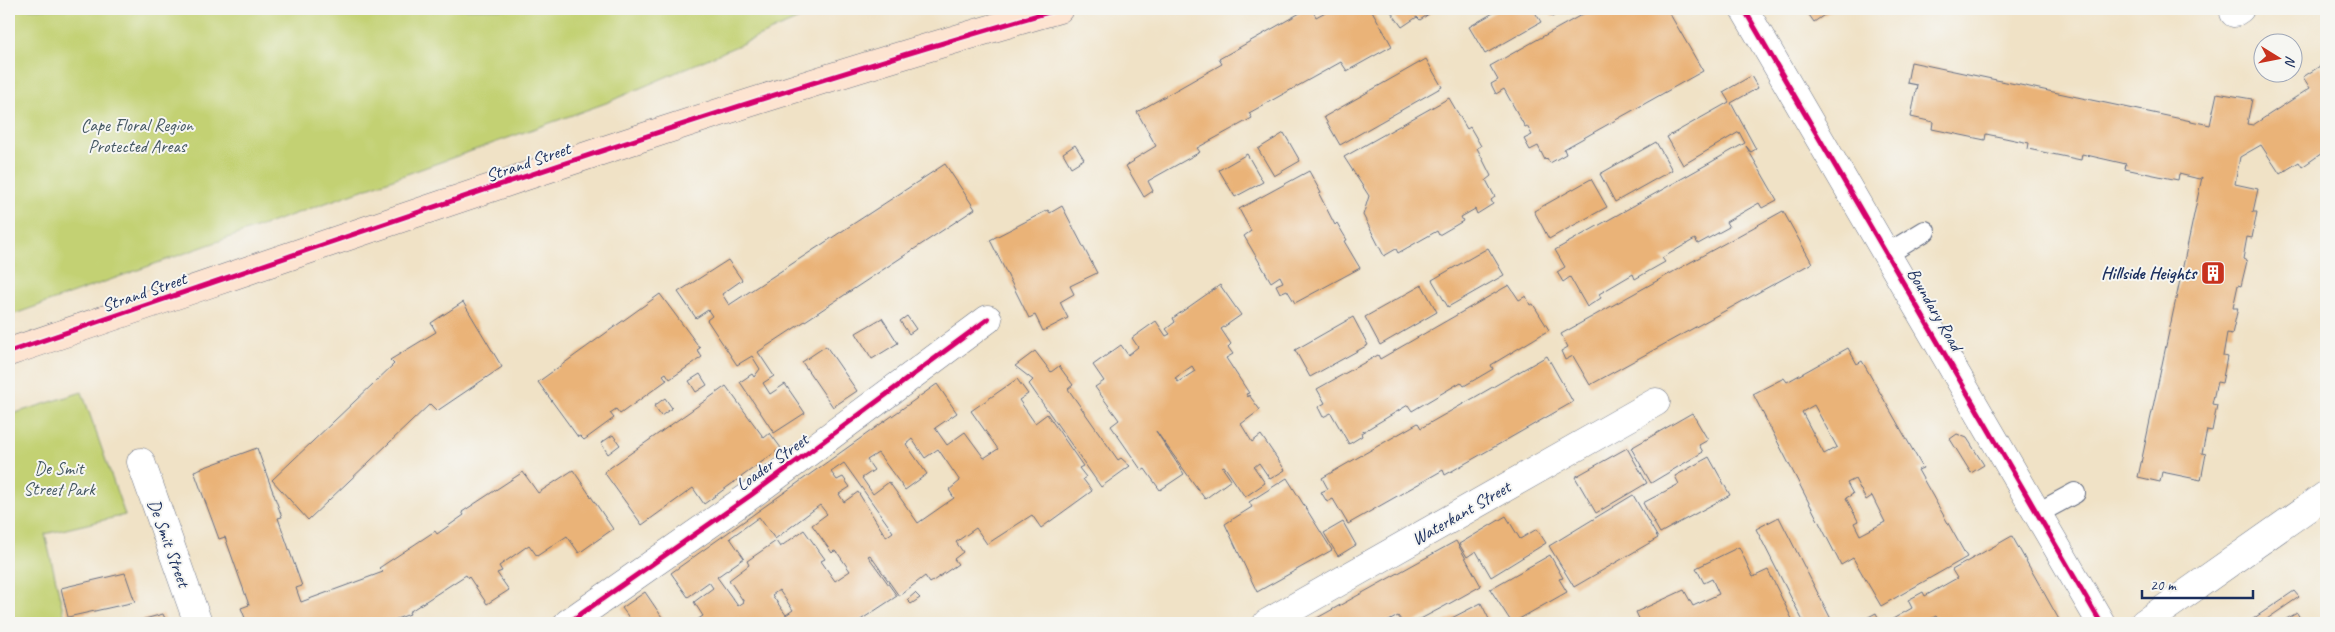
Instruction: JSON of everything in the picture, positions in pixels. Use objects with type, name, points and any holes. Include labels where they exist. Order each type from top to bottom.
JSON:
[{"type":"street","name":"Strand Street","points":[[9,352],[716,112],[924,47],[1059,9]]},
{"type":"street","name":"Boundary Road","points":[[1744,9],[2101,623]]},
{"type":"street","name":"Loader Street","points":[[568,623],[751,495],[988,318]]},
{"type":"street","name":"Waterkant Street","points":[[1267,623],[1656,402]]},
{"type":"street","name":"De Smit Street","points":[[140,462],[198,623]]},
{"type":"street","points":[[2144,623],[2326,495]]},
{"type":"lane","points":[[1887,254],[1925,231]]},
{"type":"lane","points":[[2038,513],[2075,493]]},
{"type":"green space","name":"Cape Floral Region Protected Areas","points":[[9,9],[822,9],[606,103],[9,316]]},
{"type":"green space","name":"De Smit Street Park","points":[[82,392],[125,515],[45,534],[66,623],[9,623],[9,415]]},
{"type":"building","points":[[1307,9],[1312,9],[1316,17],[1331,9],[1371,9],[1392,46],[1347,71],[1341,62],[1249,113],[1252,118],[1197,148],[1200,152],[1148,181],[1153,191],[1144,197],[1126,166],[1156,146],[1137,112],[1222,64],[1219,59]]},
{"type":"building","points":[[1389,9],[1436,9],[1420,20],[1417,17],[1402,27]]},
{"type":"building","points":[[1500,9],[1533,9],[1541,22],[1485,54],[1469,27]]},
{"type":"building","points":[[1548,9],[1566,9],[1552,17]]},
{"type":"building","points":[[1592,9],[1667,9],[1703,71],[1564,149],[1566,154],[1550,163],[1547,158],[1545,160],[1538,146],[1530,150],[1524,139],[1532,135],[1527,126],[1525,127],[1504,89],[1496,94],[1491,84],[1498,80],[1490,66]]},
{"type":"building","points":[[1805,9],[1833,9],[1814,22]]},
{"type":"building","points":[[1426,59],[1442,87],[1340,145],[1324,117]]},
{"type":"building","name":"Hillside Heights","points":[[1911,62],[2210,125],[2217,93],[2252,99],[2247,124],[2253,125],[2310,88],[2303,77],[2320,66],[2326,75],[2326,144],[2322,147],[2325,151],[2302,167],[2299,162],[2280,174],[2261,145],[2240,157],[2235,184],[2258,189],[2253,212],[2257,212],[2252,238],[2247,237],[2243,259],[2247,261],[2241,286],[2238,285],[2233,308],[2238,308],[2232,334],[2227,333],[2223,356],[2227,357],[2222,383],[2217,382],[2212,404],[2217,405],[2212,431],[2207,430],[2202,453],[2206,454],[2201,480],[2162,472],[2160,482],[2138,477],[2202,177],[2199,179],[2179,174],[2178,180],[2125,169],[2126,164],[2082,154],[2081,160],[2028,149],[2029,143],[1986,134],[1985,140],[1932,129],[1933,122],[1911,117],[1917,85],[1907,83]]},
{"type":"building","points":[[1751,76],[1758,88],[1731,103],[1756,149],[1751,152],[1746,146],[1777,200],[1762,208],[1759,203],[1726,222],[1729,227],[1698,244],[1695,239],[1662,258],[1665,262],[1635,279],[1633,274],[1599,294],[1601,298],[1587,307],[1570,277],[1563,282],[1557,272],[1565,267],[1555,250],[1745,143],[1739,132],[1683,165],[1667,137],[1729,102],[1723,92]]},
{"type":"building","points":[[1449,98],[1467,129],[1470,127],[1481,146],[1477,148],[1491,176],[1486,180],[1495,197],[1491,200],[1493,204],[1477,214],[1475,209],[1461,217],[1463,221],[1439,235],[1437,231],[1398,253],[1396,249],[1384,256],[1363,215],[1369,196],[1344,157]]},
{"type":"building","points":[[1284,133],[1300,161],[1274,176],[1258,149]]},
{"type":"building","points":[[1656,142],[1672,170],[1615,202],[1600,174]]},
{"type":"building","points":[[1075,145],[1084,159],[1071,167],[1063,153]]},
{"type":"building","points":[[1247,154],[1263,182],[1235,197],[1219,170]]},
{"type":"building","points":[[945,164],[975,209],[758,352],[774,376],[763,383],[770,394],[785,384],[805,413],[774,433],[740,382],[752,374],[754,377],[760,369],[752,356],[737,365],[707,320],[712,316],[708,310],[696,318],[678,292],[728,260],[742,280],[722,294],[729,305]]},
{"type":"building","points":[[1309,171],[1335,225],[1337,223],[1347,240],[1344,241],[1360,268],[1295,303],[1287,290],[1280,293],[1276,285],[1283,282],[1280,276],[1271,282],[1244,236],[1251,231],[1239,209]]},
{"type":"building","points":[[1591,179],[1607,207],[1549,239],[1534,211]]},
{"type":"building","points":[[1062,206],[1097,273],[1070,286],[1074,294],[1060,302],[1068,318],[1043,331],[1035,315],[1029,318],[990,240],[1048,210],[1050,213]]},
{"type":"building","points":[[1783,211],[1812,263],[1590,385],[1573,356],[1565,360],[1561,351],[1568,347],[1561,334]]},
{"type":"building","points":[[1488,248],[1504,275],[1448,307],[1432,280]]},
{"type":"building","points":[[1220,285],[1241,315],[1221,329],[1231,344],[1228,347],[1233,354],[1226,358],[1249,393],[1246,394],[1248,397],[1249,395],[1260,410],[1241,424],[1252,442],[1261,435],[1285,470],[1270,479],[1259,463],[1254,467],[1265,483],[1245,497],[1224,466],[1222,467],[1231,480],[1205,499],[1156,431],[1184,474],[1160,490],[1145,469],[1142,471],[1111,426],[1119,420],[1095,387],[1104,381],[1093,365],[1121,345],[1128,355],[1138,347],[1132,338],[1156,321],[1166,336],[1170,334],[1166,329],[1175,322],[1173,318]],"holes":[[[1192,366],[1195,371],[1178,382],[1175,378]]]},
{"type":"building","points":[[1422,285],[1437,312],[1380,345],[1365,317]]},
{"type":"building","points":[[1509,285],[1519,300],[1526,296],[1530,305],[1533,304],[1549,330],[1491,365],[1493,369],[1464,386],[1461,382],[1412,411],[1408,405],[1361,433],[1362,436],[1349,444],[1331,413],[1323,417],[1318,407],[1325,403],[1317,389],[1378,355],[1380,359]]},
{"type":"building","points":[[660,294],[700,348],[697,350],[702,357],[670,379],[666,373],[663,375],[667,380],[620,414],[616,409],[610,413],[614,418],[584,440],[580,436],[578,437],[538,382]]},
{"type":"building","points":[[463,302],[502,367],[437,411],[430,404],[308,520],[272,480],[394,364],[390,360],[436,332],[431,323]]},
{"type":"building","points":[[907,316],[916,329],[909,334],[900,321]]},
{"type":"building","points":[[1353,317],[1368,345],[1310,377],[1295,350]]},
{"type":"building","points":[[882,318],[898,343],[872,359],[856,333]]},
{"type":"building","points":[[826,346],[857,391],[833,407],[802,362]]},
{"type":"building","points":[[1848,348],[1857,364],[1862,361],[1923,468],[1918,470],[1967,557],[1881,606],[1853,558],[1841,565],[1753,394],[1784,378],[1787,382]],"holes":[[[1814,405],[1837,447],[1824,454],[1802,412]],[[1855,479],[1866,500],[1872,496],[1885,522],[1860,535],[1854,523],[1858,521],[1846,498],[1853,494],[1847,483]]]},
{"type":"building","points":[[1035,351],[1051,372],[1059,366],[1073,385],[1068,389],[1118,460],[1121,458],[1130,466],[1101,487],[1029,384],[1033,380],[1015,366]]},
{"type":"building","points":[[1547,356],[1573,402],[1445,475],[1443,470],[1348,524],[1333,499],[1327,502],[1321,492],[1328,489],[1322,478],[1418,423],[1421,428]]},
{"type":"building","points":[[700,374],[707,385],[696,392],[689,381]]},
{"type":"building","points":[[1017,379],[1028,394],[1019,400],[1035,423],[1047,414],[1083,466],[1079,468],[1086,477],[1083,479],[1092,491],[1041,528],[1032,515],[987,544],[976,528],[956,542],[963,552],[954,559],[958,564],[930,583],[925,576],[899,596],[870,555],[868,556],[897,596],[856,623],[692,623],[703,616],[694,602],[713,588],[709,582],[688,597],[671,573],[937,384],[957,413],[935,428],[947,445],[965,432],[984,458],[998,449],[971,411]],"holes":[[[912,439],[925,458],[938,449],[960,481],[949,490],[954,498],[918,523],[889,482],[873,494],[862,478],[874,470],[867,460],[878,453],[905,490],[927,474],[906,444]],[[844,463],[893,532],[886,537],[858,492],[844,502],[839,494],[850,487],[843,477],[837,480],[831,472]],[[820,505],[827,514],[812,525],[832,553],[834,551],[837,552],[850,571],[835,581],[821,561],[825,559],[804,530],[780,547],[776,541],[747,561],[749,565],[729,580],[744,602],[738,606],[717,577],[744,558],[730,538],[759,517],[775,539]],[[779,590],[793,610],[786,615],[772,595]]]},
{"type":"building","points":[[726,386],[764,438],[770,433],[781,448],[704,504],[693,488],[642,525],[604,472]]},
{"type":"building","points":[[665,398],[672,408],[661,416],[654,406]]},
{"type":"building","points":[[1692,413],[1708,440],[1699,445],[1703,452],[1651,483],[1631,448]]},
{"type":"building","points":[[1957,434],[1967,438],[1984,465],[1971,473],[1950,439]]},
{"type":"building","points":[[613,435],[620,445],[608,454],[601,443]]},
{"type":"building","points":[[257,448],[282,517],[278,518],[302,586],[296,588],[301,602],[383,572],[379,568],[435,531],[437,534],[464,515],[462,512],[523,472],[538,493],[573,470],[613,529],[579,553],[567,536],[537,556],[529,545],[499,566],[502,571],[497,573],[509,590],[487,604],[466,575],[409,612],[410,614],[391,621],[392,623],[247,623],[241,608],[249,605],[225,537],[219,539],[194,471]]},
{"type":"building","points":[[1627,448],[1647,483],[1596,513],[1575,477]]},
{"type":"building","points":[[1709,457],[1730,495],[1660,533],[1643,503],[1679,484],[1675,476]]},
{"type":"building","points":[[1287,478],[1332,550],[1257,592],[1225,524],[1252,507],[1249,502]]},
{"type":"building","points":[[1633,495],[1658,538],[1574,587],[1549,546]]},
{"type":"building","points":[[1506,516],[1520,539],[1537,529],[1546,543],[1491,577],[1476,551],[1467,557],[1459,544]]},
{"type":"building","points":[[1779,517],[1833,623],[1804,623],[1756,529]]},
{"type":"building","points":[[1343,522],[1356,545],[1338,556],[1324,533]]},
{"type":"building","points":[[2012,536],[2061,623],[1982,623],[1979,617],[1968,623],[1931,623],[1938,619],[1936,616],[1923,623],[1892,623],[1891,620],[1912,608],[1908,600],[1923,592],[1925,596],[1957,578],[1952,570]]},
{"type":"building","points":[[1456,541],[1481,586],[1445,606],[1413,623],[1403,623],[1398,616],[1385,623],[1308,623]]},
{"type":"building","points":[[1739,547],[1753,577],[1768,570],[1793,621],[1787,623],[1641,623],[1636,612],[1684,590],[1693,606],[1719,594],[1712,579],[1704,583],[1696,568]]},
{"type":"building","points":[[1550,555],[1563,578],[1559,579],[1567,592],[1512,623],[1490,589]]},
{"type":"building","points":[[125,573],[135,602],[68,617],[61,588]]},
{"type":"building","points":[[2294,591],[2299,597],[2261,623],[2247,623]]},
{"type":"building","points":[[645,592],[666,623],[645,623],[642,620],[633,623],[622,608]]},
{"type":"building","points":[[915,593],[920,598],[911,604],[907,600]]},
{"type":"building","points":[[1481,603],[1491,623],[1442,623]]},
{"type":"building","points":[[1876,613],[1881,623],[1857,623]]},
{"type":"building","points":[[2297,613],[2303,623],[2279,623]]},
{"type":"building","points":[[163,614],[167,623],[130,623]]},
{"type":"building","points":[[1623,619],[1626,623],[1613,623]]},
{"type":"cycle path","points":[[9,352],[663,131],[927,48],[1059,9]]},
{"type":"cycle path","points":[[1744,9],[2101,623]]},
{"type":"cycle path","points":[[568,623],[751,495],[988,319]]},
{"type":"place","name":"Hillside Heights","points":[[2213,273]]}]
